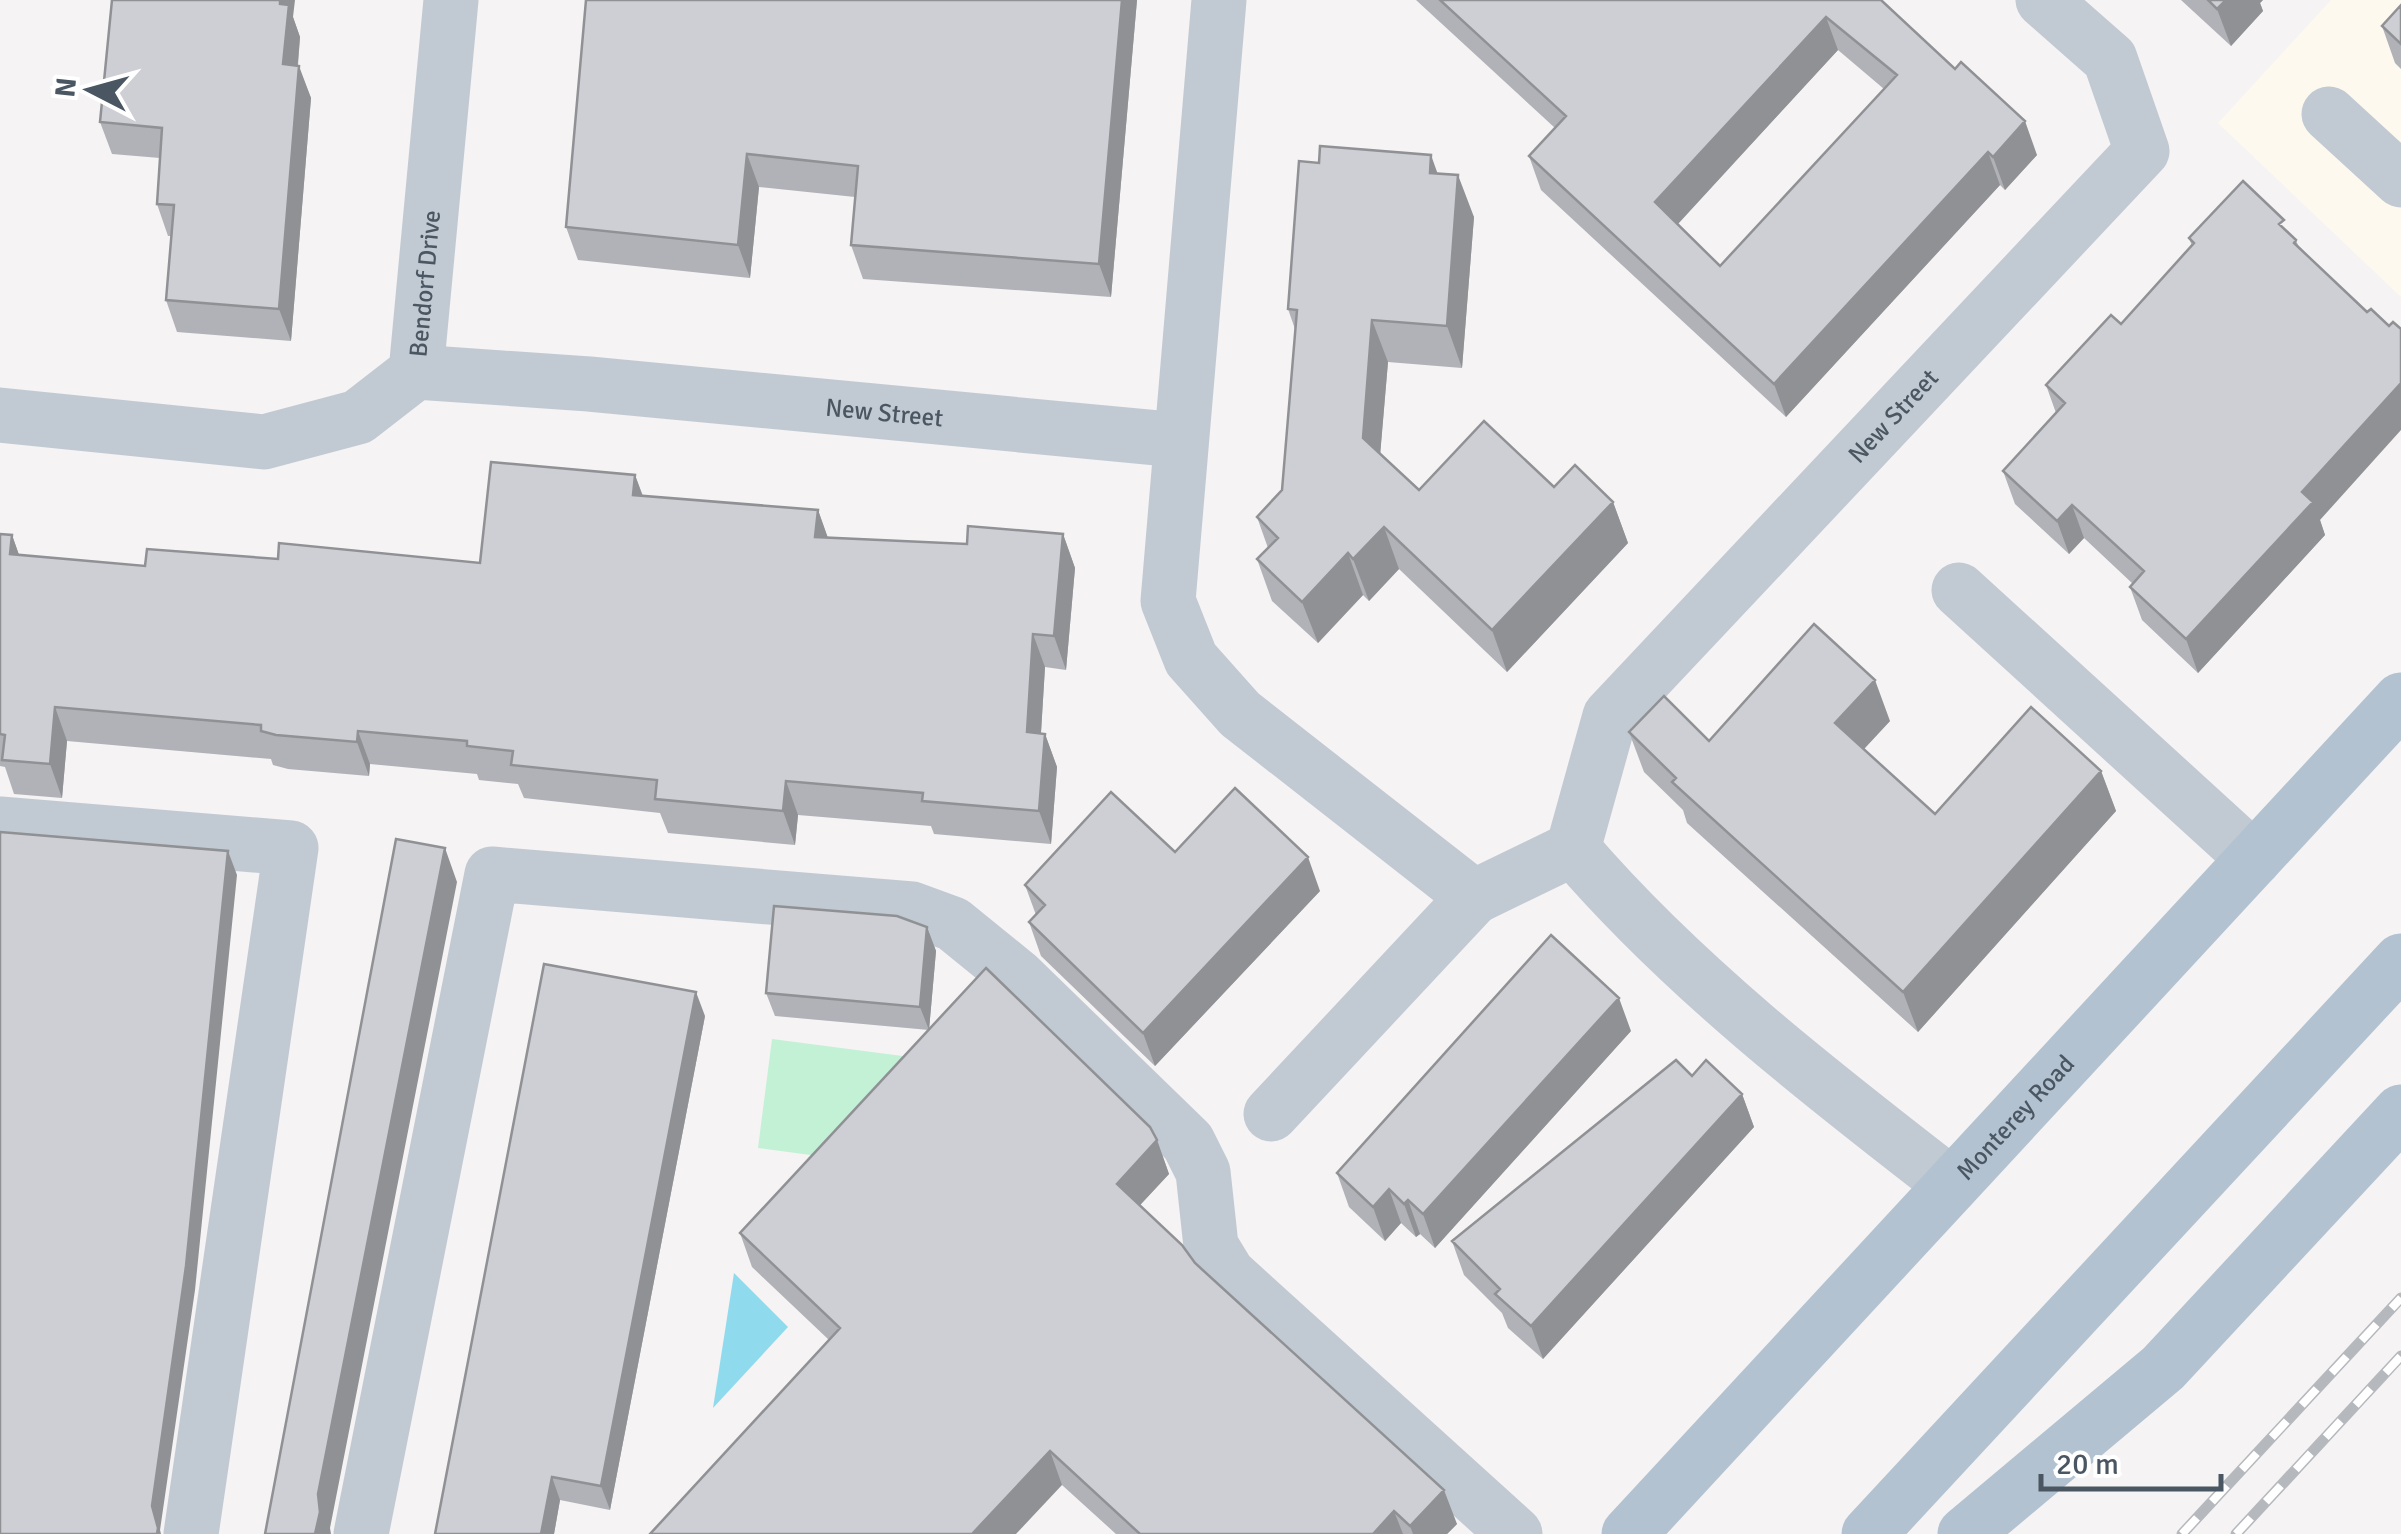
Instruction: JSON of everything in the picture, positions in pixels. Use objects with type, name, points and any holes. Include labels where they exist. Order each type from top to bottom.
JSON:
[{"type":"main road","name":"Monterey Road","points":[[1630,1534],[2401,700]]},
{"type":"main road","points":[[1868,1534],[2401,961]]},
{"type":"main road","points":[[1965,1534],[2163,1368],[2401,1112]]},
{"type":"street","name":"Bendorf Drive","points":[[0,415],[264,442],[358,417],[416,372],[451,0]]},
{"type":"street","points":[[1219,0],[1168,601],[1190,659],[1240,714],[1474,898]]},
{"type":"street","name":"New Street","points":[[1573,849],[1610,716],[2142,151],[2110,59],[2043,0]]},
{"type":"street","points":[[2329,114],[2401,180]]},
{"type":"street","name":"New Street","points":[[416,372],[589,384],[1179,440]]},
{"type":"street","points":[[1959,590],[2254,859]]},
{"type":"street","points":[[0,824],[291,848],[191,1534]]},
{"type":"street","points":[[1271,1114],[1474,898],[1573,849],[1648,929],[1843,1100],[1952,1186]]},
{"type":"street","points":[[361,1534],[492,874],[912,909],[953,924],[1016,976],[1188,1142],[1203,1172],[1211,1246],[1228,1274],[1515,1534]]},
{"type":"shaded area","points":[[2331,0],[2401,0],[2401,297],[2218,123]]},
{"type":"green space","points":[[772,1039],[933,1060],[833,1158],[758,1148]]},
{"type":"water","points":[[734,1273],[788,1327],[713,1408]]},
{"type":"building","points":[[112,0],[280,0],[280,4],[289,5],[283,64],[299,66],[279,309],[166,300],[174,205],[157,204],[162,128],[100,122]]},
{"type":"building","points":[[586,0],[1122,0],[1099,264],[851,245],[858,166],[747,154],[738,245],[566,227]]},
{"type":"building","points":[[1440,0],[1881,0],[1955,69],[1961,62],[2025,121],[1993,157],[1988,152],[1774,384],[1529,156],[1566,116]],"holes":[[[1826,17],[1897,75],[1720,266],[1655,202]]]},
{"type":"building","points":[[2208,0],[2226,0],[2217,9]]},
{"type":"building","points":[[2401,5],[2401,44],[2382,26]]},
{"type":"building","points":[[1320,146],[1431,155],[1430,173],[1458,175],[1447,326],[1372,320],[1363,438],[1419,490],[1484,421],[1554,487],[1575,465],[1613,502],[1492,630],[1384,527],[1353,559],[1348,553],[1302,602],[1257,559],[1278,538],[1257,517],[1282,490],[1297,310],[1288,309],[1299,161],[1319,163]]},
{"type":"building","points":[[2243,181],[2284,220],[2279,224],[2296,240],[2294,243],[2367,312],[2371,309],[2389,326],[2393,322],[2401,329],[2401,383],[2302,492],[2313,502],[2186,639],[2130,587],[2144,571],[2072,505],[2057,521],[2003,471],[2065,403],[2046,385],[2111,315],[2121,324],[2194,243],[2189,238]]},
{"type":"building","points":[[491,462],[635,475],[633,495],[818,510],[815,537],[967,544],[968,526],[1063,534],[1054,636],[1033,634],[1027,732],[1045,734],[1039,811],[922,801],[923,793],[786,781],[783,811],[655,799],[657,780],[511,765],[513,751],[467,746],[467,741],[358,731],[357,742],[276,735],[261,731],[261,725],[55,707],[50,764],[2,760],[5,735],[0,734],[0,534],[12,535],[10,554],[145,566],[147,549],[278,559],[279,543],[480,563]]},
{"type":"building","points":[[1814,624],[1875,680],[1835,723],[1935,814],[2031,707],[2101,771],[1903,992],[1672,782],[1676,778],[1629,732],[1664,696],[1709,741]]},
{"type":"building","points":[[1235,788],[1308,857],[1143,1033],[1029,922],[1045,905],[1025,885],[1111,792],[1175,852]]},
{"type":"building","points":[[0,832],[228,851],[186,1266],[152,1506],[157,1534],[0,1534]]},
{"type":"building","points":[[396,839],[445,848],[318,1494],[320,1512],[315,1534],[265,1534]]},
{"type":"building","points":[[774,906],[897,916],[927,927],[920,1007],[766,993]]},
{"type":"building","points":[[1551,935],[1619,998],[1423,1214],[1408,1200],[1404,1204],[1389,1189],[1373,1207],[1337,1173]]},
{"type":"building","points":[[544,964],[696,992],[601,1486],[552,1477],[541,1534],[435,1534]]},
{"type":"building","points":[[986,968],[1150,1127],[1157,1140],[1117,1184],[1182,1245],[1195,1263],[1444,1490],[1410,1526],[1394,1511],[1373,1534],[1140,1534],[1050,1451],[972,1534],[650,1534],[840,1328],[740,1233]]},
{"type":"building","points":[[1676,1060],[1692,1076],[1706,1060],[1742,1094],[1531,1326],[1495,1294],[1500,1289],[1452,1241]]},
{"type":"railway","points":[[2182,1534],[2401,1298]]},
{"type":"railway","points":[[2236,1534],[2401,1356]]}]
